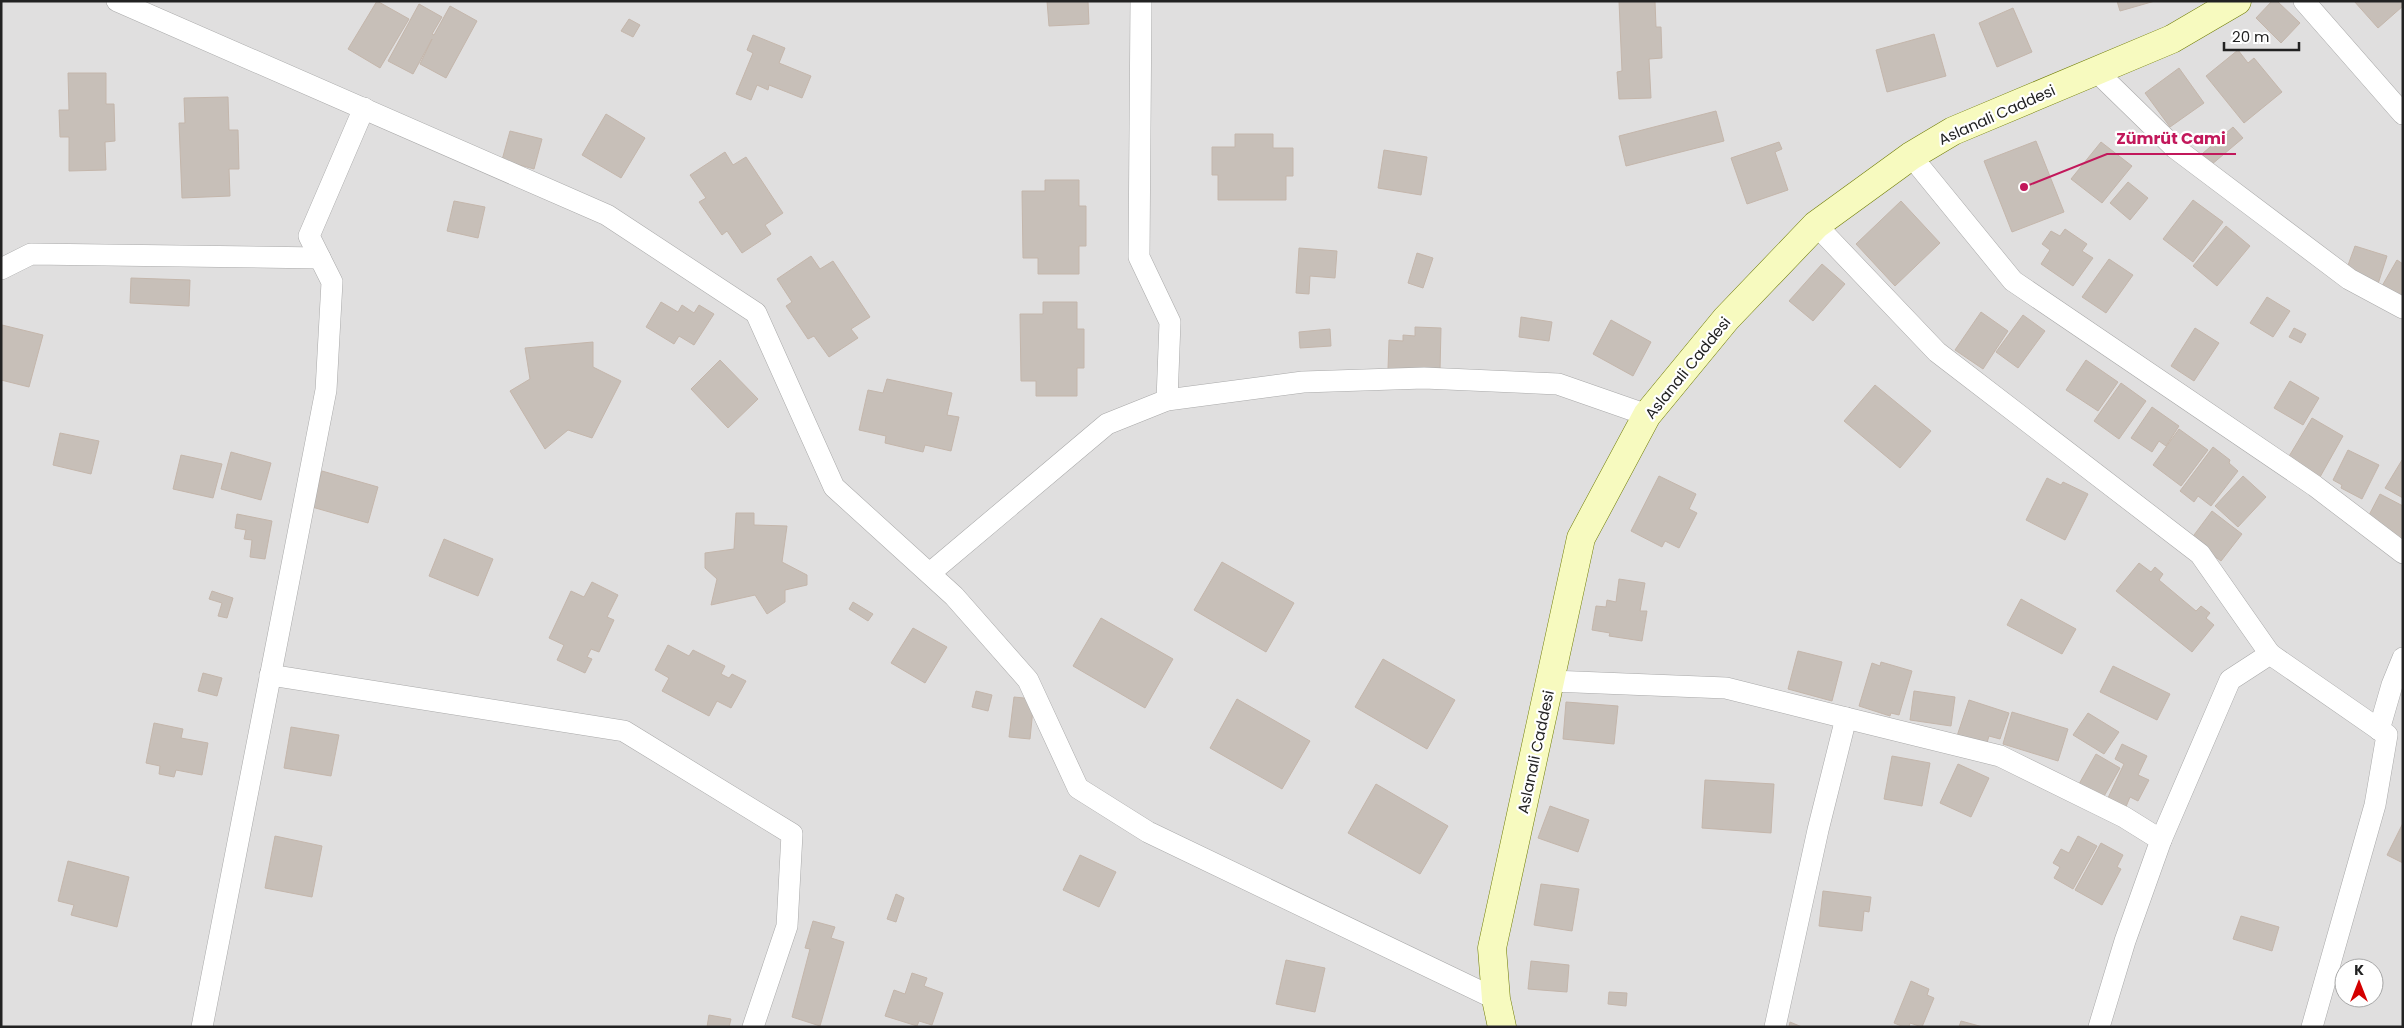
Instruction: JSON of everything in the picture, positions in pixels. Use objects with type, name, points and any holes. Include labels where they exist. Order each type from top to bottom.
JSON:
[{"type":"street","points":[[117,1],[607,215],[756,313],[834,487],[954,596],[1028,680],[1078,788],[1148,832],[1496,999]]},
{"type":"street","points":[[1141,1],[1140,257],[1170,322],[1167,400]]},
{"type":"street","name":"Aslanali Caddesi","points":[[1502,1027],[1496,999],[1492,948],[1581,538],[1647,415],[1726,320],[1816,225],[1911,156],[1953,131],[2172,39],[2236,1]]},
{"type":"street","points":[[2304,1],[2403,114]]},
{"type":"street","points":[[2096,71],[2176,148],[2349,279],[2403,308]]},
{"type":"street","points":[[202,1027],[326,390],[332,282],[309,236],[364,108]]},
{"type":"street","points":[[1911,156],[2013,281],[2315,486],[2403,553]]},
{"type":"street","points":[[1816,225],[1937,352],[2200,554],[2270,654],[2390,737]]},
{"type":"street","points":[[1,269],[31,254],[320,258]]},
{"type":"street","points":[[930,573],[1107,424],[1167,400],[1302,382],[1424,378],[1558,384],[1647,415]]},
{"type":"street","points":[[2099,1027],[2125,941],[2161,840],[2230,680],[2270,654]]},
{"type":"street","points":[[2312,1027],[2375,805],[2390,737],[2392,684],[2403,658]]},
{"type":"street","points":[[270,675],[624,731],[792,834],[786,926],[753,1027]]},
{"type":"street","points":[[1551,681],[1726,688],[2000,756],[2124,817],[2161,840]]},
{"type":"street","points":[[1775,1027],[1818,830],[1846,718]]},
{"type":"shaded area","points":[[1,1],[2403,1],[2403,1027],[1,1027]]},
{"type":"building","points":[[377,1],[409,19],[380,68],[348,49]]},
{"type":"building","points":[[1047,1],[1088,1],[1089,24],[1049,26]]},
{"type":"building","points":[[1619,1],[1655,1],[1656,27],[1661,27],[1662,58],[1649,59],[1651,98],[1619,99],[1617,72],[1622,71]]},
{"type":"building","points":[[2117,1],[2155,1],[2120,11]]},
{"type":"building","points":[[2272,1],[2277,1],[2300,23],[2281,43],[2256,18]]},
{"type":"building","points":[[2354,1],[2403,1],[2403,6],[2378,28]]},
{"type":"building","points":[[419,4],[442,17],[432,34],[434,35],[450,6],[477,21],[446,78],[420,64],[432,39],[413,74],[388,61]]},
{"type":"building","points":[[2013,8],[2032,52],[1997,67],[1979,23]]},
{"type":"building","points":[[629,19],[640,25],[633,37],[621,31]]},
{"type":"building","points":[[1934,34],[1946,76],[1887,92],[1876,50]]},
{"type":"building","points":[[753,35],[785,48],[779,63],[811,76],[802,98],[769,85],[768,90],[757,85],[751,100],[736,94],[753,53],[747,50]]},
{"type":"building","points":[[2238,50],[2248,63],[2254,58],[2282,92],[2244,123],[2206,76]]},
{"type":"building","points":[[2179,68],[2204,103],[2170,127],[2145,93]]},
{"type":"building","points":[[68,73],[106,73],[106,104],[114,104],[115,141],[105,142],[106,170],[69,171],[69,137],[60,137],[59,110],[69,110]]},
{"type":"building","points":[[228,97],[229,130],[238,130],[239,169],[229,169],[230,196],[182,198],[179,123],[185,123],[184,98]]},
{"type":"building","points":[[1716,111],[1724,141],[1626,166],[1619,136]]},
{"type":"building","points":[[606,114],[645,138],[621,178],[582,155]]},
{"type":"building","points":[[2233,127],[2243,138],[2211,165],[2202,154]]},
{"type":"building","points":[[510,131],[542,139],[534,169],[502,160]]},
{"type":"building","points":[[1235,134],[1273,134],[1273,148],[1293,148],[1293,176],[1286,176],[1286,200],[1218,200],[1218,175],[1212,175],[1212,147],[1235,147]]},
{"type":"building","points":[[2036,141],[2064,212],[2012,232],[1984,161]]},
{"type":"building","points":[[1779,142],[1782,149],[1775,152],[1788,190],[1747,204],[1731,158]]},
{"type":"building","points":[[2101,142],[2132,166],[2102,203],[2071,179]]},
{"type":"building","points":[[1384,150],[1427,157],[1421,195],[1378,188]]},
{"type":"building","points":[[725,152],[733,165],[746,157],[783,213],[765,225],[771,234],[742,253],[727,231],[722,235],[699,202],[706,198],[690,175]]},
{"type":"building","points":[[1045,180],[1079,180],[1079,206],[1086,206],[1086,246],[1079,246],[1079,274],[1038,274],[1038,258],[1023,258],[1022,191],[1045,191]]},
{"type":"building","points":[[2128,182],[2148,198],[2130,220],[2110,203]]},
{"type":"building","points":[[2193,200],[2223,222],[2193,262],[2163,239]]},
{"type":"building","points":[[454,201],[485,207],[478,238],[447,231]]},
{"type":"building","points":[[1901,201],[1940,243],[1895,286],[1856,244]]},
{"type":"building","points":[[2226,226],[2250,246],[2217,286],[2193,266]]},
{"type":"building","points":[[2065,229],[2087,244],[2082,251],[2093,258],[2073,286],[2041,264],[2050,250],[2042,244],[2051,231],[2060,236]]},
{"type":"building","points":[[2355,246],[2387,256],[2378,284],[2347,268]]},
{"type":"building","points":[[1299,248],[1337,251],[1335,278],[1310,276],[1309,294],[1296,293]]},
{"type":"building","points":[[1417,253],[1433,258],[1423,288],[1408,283]]},
{"type":"building","points":[[811,256],[820,269],[833,261],[870,317],[851,329],[858,338],[829,357],[814,336],[808,339],[786,306],[792,302],[777,279]]},
{"type":"building","points":[[2109,259],[2133,275],[2106,313],[2082,297]]},
{"type":"building","points":[[2397,260],[2403,264],[2403,297],[2382,286]]},
{"type":"building","points":[[1822,264],[1845,284],[1813,321],[1789,301]]},
{"type":"building","points":[[131,278],[190,280],[189,306],[130,303]]},
{"type":"building","points":[[2267,297],[2290,311],[2273,337],[2250,323]]},
{"type":"building","points":[[661,302],[678,312],[682,305],[694,313],[699,305],[714,314],[694,345],[679,336],[674,344],[646,327]]},
{"type":"building","points":[[1043,302],[1077,302],[1077,329],[1084,329],[1084,368],[1077,368],[1077,396],[1036,396],[1036,381],[1021,381],[1020,314],[1043,314]]},
{"type":"building","points":[[1981,312],[2008,331],[1983,369],[1955,350]]},
{"type":"building","points":[[2023,315],[2045,331],[2018,368],[1996,352]]},
{"type":"building","points":[[1521,317],[1552,322],[1549,341],[1519,337]]},
{"type":"building","points":[[1611,320],[1651,342],[1633,376],[1593,354]]},
{"type":"building","points":[[2,325],[43,335],[29,387],[1,380]]},
{"type":"building","points":[[1415,327],[1441,328],[1440,371],[1388,369],[1389,340],[1403,341],[1403,335],[1415,336]]},
{"type":"building","points":[[2195,328],[2219,343],[2194,381],[2171,366]]},
{"type":"building","points":[[2294,328],[2306,334],[2301,343],[2289,337]]},
{"type":"building","points":[[1330,329],[1331,346],[1300,348],[1299,332]]},
{"type":"building","points":[[593,342],[593,367],[621,381],[592,438],[568,430],[545,449],[510,391],[530,379],[525,348]]},
{"type":"building","points":[[720,360],[758,399],[728,428],[691,389]]},
{"type":"building","points":[[2086,360],[2118,382],[2098,411],[2066,390]]},
{"type":"building","points":[[887,379],[952,393],[947,415],[959,417],[951,451],[925,445],[923,452],[885,443],[886,436],[859,430],[868,390],[883,393]]},
{"type":"building","points":[[2290,381],[2319,398],[2303,425],[2274,408]]},
{"type":"building","points":[[2121,383],[2146,401],[2119,439],[2094,421]]},
{"type":"building","points":[[1875,385],[1931,431],[1900,468],[1844,421]]},
{"type":"building","points":[[2152,407],[2179,426],[2166,446],[2159,441],[2152,452],[2131,438]]},
{"type":"building","points":[[2312,418],[2343,436],[2320,477],[2288,458]]},
{"type":"building","points":[[2179,429],[2208,450],[2181,486],[2153,465]]},
{"type":"building","points":[[60,433],[99,441],[91,474],[53,465]]},
{"type":"building","points":[[2213,447],[2230,460],[2229,463],[2238,471],[2211,506],[2198,496],[2194,502],[2180,491]]},
{"type":"building","points":[[2348,450],[2379,465],[2362,499],[2341,488],[2342,485],[2333,480]]},
{"type":"building","points":[[231,452],[271,463],[261,500],[221,489]]},
{"type":"building","points":[[181,455],[222,464],[213,498],[173,489]]},
{"type":"building","points":[[2403,460],[2403,498],[2385,488]]},
{"type":"building","points":[[322,471],[378,487],[368,523],[312,507]]},
{"type":"building","points":[[1659,476],[1696,494],[1689,509],[1697,513],[1679,548],[1665,541],[1662,547],[1631,531]]},
{"type":"building","points":[[2243,476],[2266,497],[2238,527],[2215,506]]},
{"type":"building","points":[[2047,478],[2061,485],[2063,482],[2088,494],[2065,540],[2026,520]]},
{"type":"building","points":[[2380,494],[2403,506],[2403,543],[2367,519]]},
{"type":"building","points":[[2212,511],[2242,534],[2221,561],[2191,539]]},
{"type":"building","points":[[736,513],[754,513],[754,525],[787,526],[782,562],[807,575],[807,585],[785,590],[785,602],[767,614],[755,595],[711,605],[717,579],[705,568],[705,553],[734,549]]},
{"type":"building","points":[[237,514],[272,521],[265,559],[250,557],[252,540],[244,539],[246,530],[235,528]]},
{"type":"building","points":[[444,539],[493,559],[478,596],[429,576]]},
{"type":"building","points":[[1222,562],[1294,603],[1266,652],[1194,610]]},
{"type":"building","points":[[2139,563],[2151,572],[2155,567],[2163,574],[2159,580],[2196,611],[2201,606],[2210,613],[2206,618],[2214,625],[2192,652],[2116,591]]},
{"type":"building","points":[[1619,579],[1645,583],[1640,611],[1647,611],[1642,641],[1609,636],[1610,633],[1592,630],[1596,606],[1606,607],[1607,600],[1616,602]]},
{"type":"building","points":[[592,582],[618,595],[607,617],[614,620],[599,652],[591,649],[587,657],[592,659],[585,673],[557,660],[564,645],[549,638],[571,591],[584,597]]},
{"type":"building","points":[[212,591],[233,598],[227,618],[218,616],[222,603],[209,599]]},
{"type":"building","points":[[2021,599],[2076,629],[2062,654],[2007,625]]},
{"type":"building","points":[[853,602],[873,614],[868,621],[849,609]]},
{"type":"building","points":[[1101,618],[1173,659],[1145,708],[1073,666]]},
{"type":"building","points":[[913,628],[947,647],[925,683],[891,663]]},
{"type":"building","points":[[668,645],[689,656],[693,650],[725,666],[721,674],[729,678],[732,674],[746,681],[731,708],[717,701],[709,716],[662,691],[669,678],[655,670]]},
{"type":"building","points":[[1798,651],[1842,662],[1832,701],[1788,689]]},
{"type":"building","points":[[1383,659],[1455,700],[1427,749],[1355,707]]},
{"type":"building","points":[[1881,662],[1912,671],[1899,715],[1891,713],[1890,716],[1859,706],[1872,663],[1880,666]]},
{"type":"building","points":[[2113,666],[2170,694],[2157,720],[2100,692]]},
{"type":"building","points":[[203,673],[222,678],[217,696],[198,691]]},
{"type":"building","points":[[976,691],[992,695],[988,711],[972,707]]},
{"type":"building","points":[[1914,691],[1955,697],[1951,726],[1910,720]]},
{"type":"building","points":[[1014,697],[1034,699],[1030,739],[1009,737]]},
{"type":"building","points":[[1237,699],[1310,741],[1282,789],[1210,748]]},
{"type":"building","points":[[1969,700],[2009,713],[2000,739],[1989,736],[1986,746],[1957,736]]},
{"type":"building","points":[[1566,702],[1618,706],[1614,744],[1563,739]]},
{"type":"building","points":[[2012,712],[2068,729],[2058,761],[2003,744]]},
{"type":"building","points":[[2088,713],[2119,732],[2104,754],[2073,735]]},
{"type":"building","points":[[154,723],[183,729],[181,738],[208,743],[202,775],[176,770],[174,777],[159,774],[160,766],[146,763]]},
{"type":"building","points":[[291,727],[339,735],[331,776],[284,768]]},
{"type":"building","points":[[2122,744],[2147,756],[2138,775],[2149,780],[2138,801],[2130,797],[2125,809],[2107,800],[2124,764],[2115,759]]},
{"type":"building","points":[[2096,754],[2120,768],[2103,798],[2079,784]]},
{"type":"building","points":[[1892,756],[1930,763],[1922,806],[1884,799]]},
{"type":"building","points":[[1958,764],[1989,778],[1971,817],[1940,803]]},
{"type":"building","points":[[1705,780],[1774,784],[1771,833],[1702,828]]},
{"type":"building","points":[[1376,784],[1448,826],[1420,874],[1348,833]]},
{"type":"building","points":[[1550,806],[1589,820],[1578,852],[1538,838]]},
{"type":"building","points":[[2403,823],[2403,863],[2387,855]]},
{"type":"building","points":[[275,836],[322,846],[312,897],[265,888]]},
{"type":"building","points":[[2078,836],[2097,846],[2073,889],[2054,878],[2060,867],[2053,863],[2061,849],[2069,853]]},
{"type":"building","points":[[2101,843],[2123,855],[2117,867],[2121,869],[2102,905],[2075,890]]},
{"type":"building","points":[[1080,855],[1116,872],[1099,907],[1063,890]]},
{"type":"building","points":[[68,861],[129,877],[117,927],[71,915],[74,905],[58,901]]},
{"type":"building","points":[[1541,884],[1579,889],[1572,931],[1534,925]]},
{"type":"building","points":[[1823,891],[1871,897],[1869,912],[1864,911],[1862,931],[1819,926]]},
{"type":"building","points":[[896,894],[904,898],[896,922],[887,919]]},
{"type":"building","points":[[2241,916],[2279,927],[2272,951],[2233,939]]},
{"type":"building","points":[[813,921],[835,927],[831,938],[844,942],[820,1026],[792,1017],[810,949],[805,948]]},
{"type":"building","points":[[1286,960],[1325,968],[1315,1012],[1276,1004]]},
{"type":"building","points":[[1531,961],[1569,965],[1567,992],[1528,989]]},
{"type":"building","points":[[912,973],[927,978],[924,986],[943,993],[932,1025],[919,1021],[917,1026],[885,1016],[894,990],[905,994]]},
{"type":"building","points":[[1911,981],[1929,989],[1927,995],[1934,998],[1922,1027],[1910,1023],[1909,1027],[1904,1027],[1894,1023]]},
{"type":"building","points":[[1609,992],[1627,993],[1626,1006],[1608,1004]]},
{"type":"building","points":[[709,1015],[731,1019],[729,1027],[707,1027]]},
{"type":"building","points":[[1961,1021],[1983,1027],[1959,1027]]},
{"type":"building","points":[[1790,1022],[1802,1027],[1789,1027]]},
{"type":"place","name":"Zümrüt Cami","points":[[2024,187]]}]
